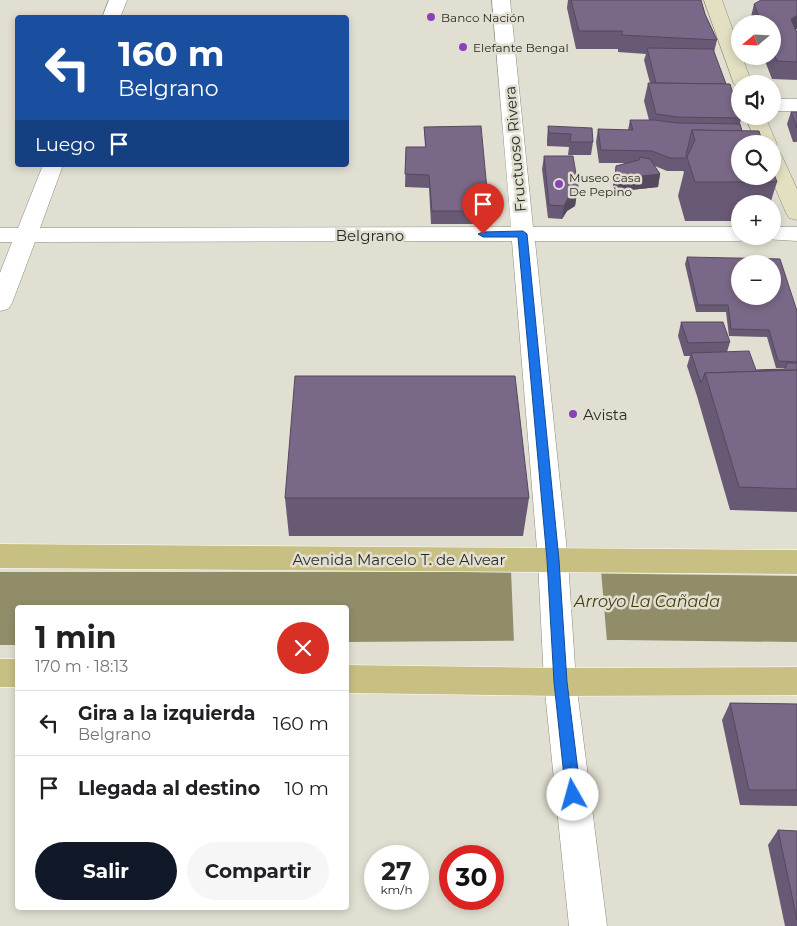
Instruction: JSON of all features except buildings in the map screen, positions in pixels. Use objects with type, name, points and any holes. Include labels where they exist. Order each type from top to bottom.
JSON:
[{"type":"main road","points":[[713,0],[740,75]]},
{"type":"main road","points":[[781,177],[797,213]]},
{"type":"main road","name":"Avenida Marcelo T. de Alvear","points":[[0,556],[554,567],[797,562]]},
{"type":"main road","points":[[349,679],[560,671],[797,682]]},
{"type":"main road","points":[[0,673],[15,673]]},
{"type":"street","points":[[112,15],[118,0]]},
{"type":"street","name":"Fructuoso Rivera","points":[[501,0],[554,567],[560,671],[588,926]]},
{"type":"street","points":[[781,105],[797,105]]},
{"type":"street","points":[[0,303],[52,167]]},
{"type":"street","name":"Belgrano","points":[[0,235],[731,234]]},
{"type":"street","points":[[781,234],[797,234]]},
{"type":"water","name":"Arroyo La Cañada","points":[[0,572],[458,572],[797,576],[797,642],[619,640],[349,642],[349,605],[15,605],[15,645],[0,645]]},
{"type":"pier","points":[[511,570],[601,570],[607,642],[514,643]]},
{"type":"place","name":"Banco Nación","points":[[431,17]]},
{"type":"place","name":"Elefante Bengal","points":[[463,47]]},
{"type":"place","name":"Museo Casa De Pepino","points":[[559,184]]},
{"type":"place","name":"Avista","points":[[573,414]]},
{"type":"route","points":[[483,234],[523,234],[553,560],[560,682],[573,795]]}]
